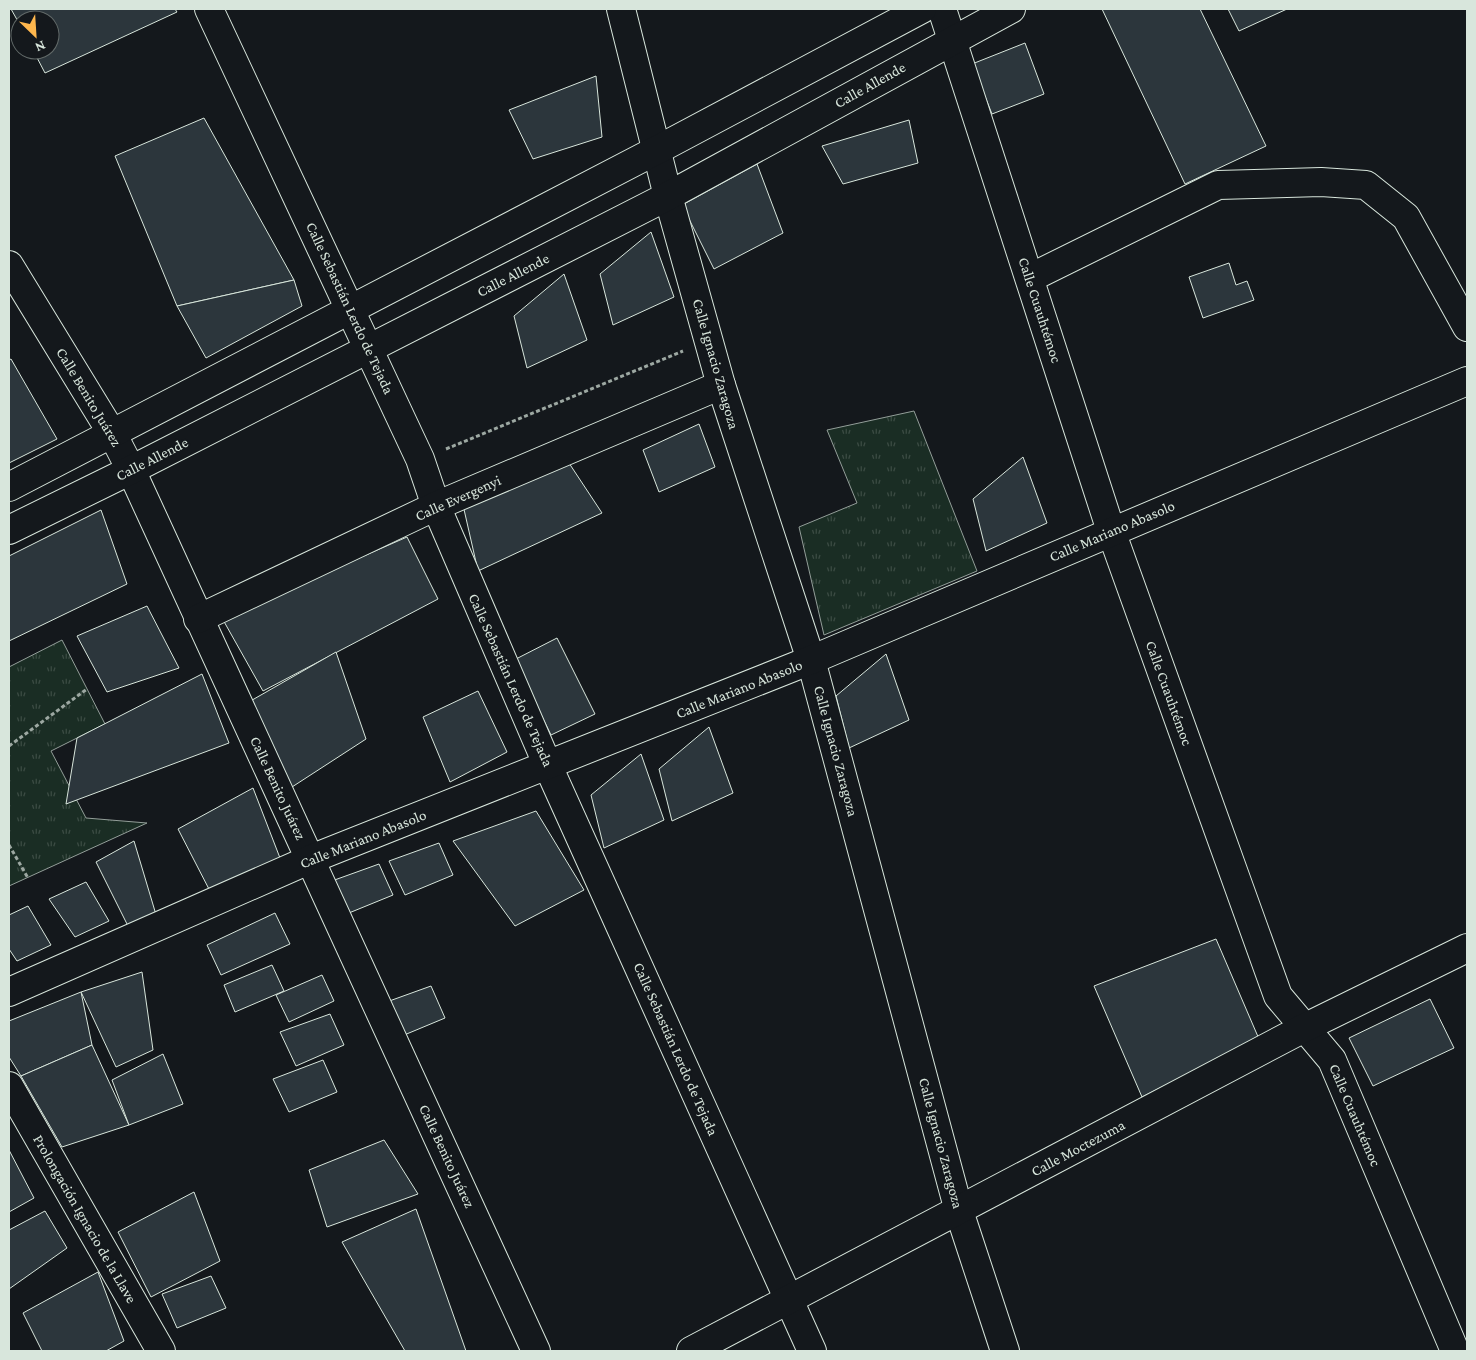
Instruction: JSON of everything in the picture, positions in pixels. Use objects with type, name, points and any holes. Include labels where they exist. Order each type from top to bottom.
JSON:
[{"type":"street","name":"Calle Sebastián Lerdo de Tejada","points":[[210,9],[352,309],[420,459],[436,506],[548,766],[812,1351]]},
{"type":"street","name":"Calle Ignacio Zaragoza","points":[[621,9],[668,196],[721,385],[811,660],[959,1211],[1004,1351]]},
{"type":"street","points":[[9,487],[113,435],[922,9]]},
{"type":"street","name":"Calle Cuauhtémoc","points":[[942,9],[1112,531],[1278,996],[1332,1060],[1455,1351]]},
{"type":"street","name":"Calle Allende","points":[[9,530],[370,349],[668,196],[951,40],[1011,9]]},
{"type":"street","points":[[1030,278],[1218,185],[1322,182],[1366,185],[1406,217],[1467,326]]},
{"type":"street","name":"Calle Benito Juárez","points":[[9,265],[113,435],[131,470],[536,1351]]},
{"type":"street","name":"Calle Mariano Abasolo","points":[[9,992],[311,859],[811,660],[1467,381]]},
{"type":"street","name":"Calle Evergenyi","points":[[198,619],[436,506],[721,385]]},
{"type":"street","name":"Calle Moctezuma","points":[[692,1351],[790,1301],[1304,1028],[1467,948]]},
{"type":"street","name":"Prolongación Ignacio de la Llave","points":[[9,1086],[161,1351]]},
{"type":"path","points":[[420,459],[709,340]]},
{"type":"path","points":[[9,746],[87,689]]},
{"type":"path","points":[[9,845],[28,878]]},
{"type":"green space","points":[[914,411],[977,571],[824,635],[799,527],[857,503],[827,430]]},
{"type":"green space","points":[[62,640],[105,724],[51,751],[86,818],[147,823],[9,886],[9,667]]},
{"type":"building","points":[[175,9],[177,12],[45,73],[38,60],[60,60],[60,10],[12,10]]},
{"type":"building","points":[[1102,9],[1200,9],[1266,146],[1185,184]]},
{"type":"building","points":[[1228,9],[1287,9],[1239,31]]},
{"type":"building","points":[[1025,43],[1044,94],[992,114],[972,64]]},
{"type":"building","points":[[596,76],[602,137],[533,159],[509,110]]},
{"type":"building","points":[[204,118],[294,280],[177,306],[115,156]]},
{"type":"building","points":[[909,120],[918,163],[843,184],[822,146]]},
{"type":"building","points":[[757,164],[783,233],[714,269],[682,205]]},
{"type":"building","points":[[651,232],[674,297],[613,325],[600,274]]},
{"type":"building","points":[[1229,263],[1236,285],[1247,281],[1254,300],[1203,318],[1189,277]]},
{"type":"building","points":[[564,274],[587,340],[527,368],[514,316]]},
{"type":"building","points":[[294,280],[302,306],[206,358],[177,306]]},
{"type":"building","points":[[11,359],[57,439],[9,463],[9,360]]},
{"type":"building","points":[[699,424],[715,467],[659,492],[643,450]]},
{"type":"building","points":[[565,457],[602,513],[478,571],[463,505]]},
{"type":"building","points":[[1023,457],[1047,523],[986,551],[973,499]]},
{"type":"building","points":[[101,510],[127,584],[9,641],[9,556]]},
{"type":"building","points":[[407,537],[438,599],[263,691],[222,618]]},
{"type":"building","points":[[147,606],[179,668],[107,692],[77,636]]},
{"type":"building","points":[[557,638],[595,714],[551,735],[514,660]]},
{"type":"building","points":[[336,652],[366,739],[292,787],[247,703]]},
{"type":"building","points":[[886,654],[909,720],[849,748],[836,696]]},
{"type":"building","points":[[202,674],[229,743],[66,804],[77,738]]},
{"type":"building","points":[[478,691],[507,752],[450,782],[423,717]]},
{"type":"building","points":[[709,727],[733,793],[672,821],[659,769]]},
{"type":"building","points":[[641,754],[664,820],[604,848],[591,795]]},
{"type":"building","points":[[253,788],[280,858],[211,893],[178,829]]},
{"type":"building","points":[[536,811],[584,890],[515,926],[453,841]]},
{"type":"building","points":[[134,841],[157,918],[128,926],[96,862]]},
{"type":"building","points":[[439,843],[453,875],[405,895],[389,861]]},
{"type":"building","points":[[379,864],[393,895],[344,915],[329,882]]},
{"type":"building","points":[[86,882],[109,921],[75,937],[49,899]]},
{"type":"building","points":[[28,906],[51,945],[17,961],[9,949],[9,915]]},
{"type":"building","points":[[275,913],[290,944],[221,975],[207,945]]},
{"type":"building","points":[[1216,939],[1259,1039],[1142,1097],[1094,986]]},
{"type":"building","points":[[272,965],[284,991],[235,1012],[224,985]]},
{"type":"building","points":[[142,972],[153,1050],[116,1067],[81,992]]},
{"type":"building","points":[[322,975],[334,1001],[289,1022],[276,995]]},
{"type":"building","points":[[431,986],[445,1018],[397,1038],[381,1004]]},
{"type":"building","points":[[81,992],[92,1045],[21,1076],[9,1057],[9,1021]]},
{"type":"building","points":[[1430,999],[1454,1048],[1373,1086],[1349,1038]]},
{"type":"building","points":[[330,1014],[344,1045],[296,1066],[280,1032]]},
{"type":"building","points":[[92,1045],[129,1125],[62,1147],[21,1076]]},
{"type":"building","points":[[163,1054],[183,1104],[129,1125],[112,1080]]},
{"type":"building","points":[[323,1060],[337,1092],[289,1112],[273,1079]]},
{"type":"building","points":[[384,1140],[418,1194],[327,1227],[309,1170]]},
{"type":"building","points":[[9,1150],[34,1198],[9,1212]]},
{"type":"building","points":[[194,1192],[220,1261],[151,1297],[118,1232]]},
{"type":"building","points":[[416,1209],[466,1351],[405,1351],[342,1242]]},
{"type":"building","points":[[45,1211],[67,1248],[9,1289],[9,1230]]},
{"type":"building","points":[[98,1272],[124,1341],[106,1351],[42,1351],[23,1313]]},
{"type":"building","points":[[211,1276],[226,1308],[177,1328],[162,1294]]}]
